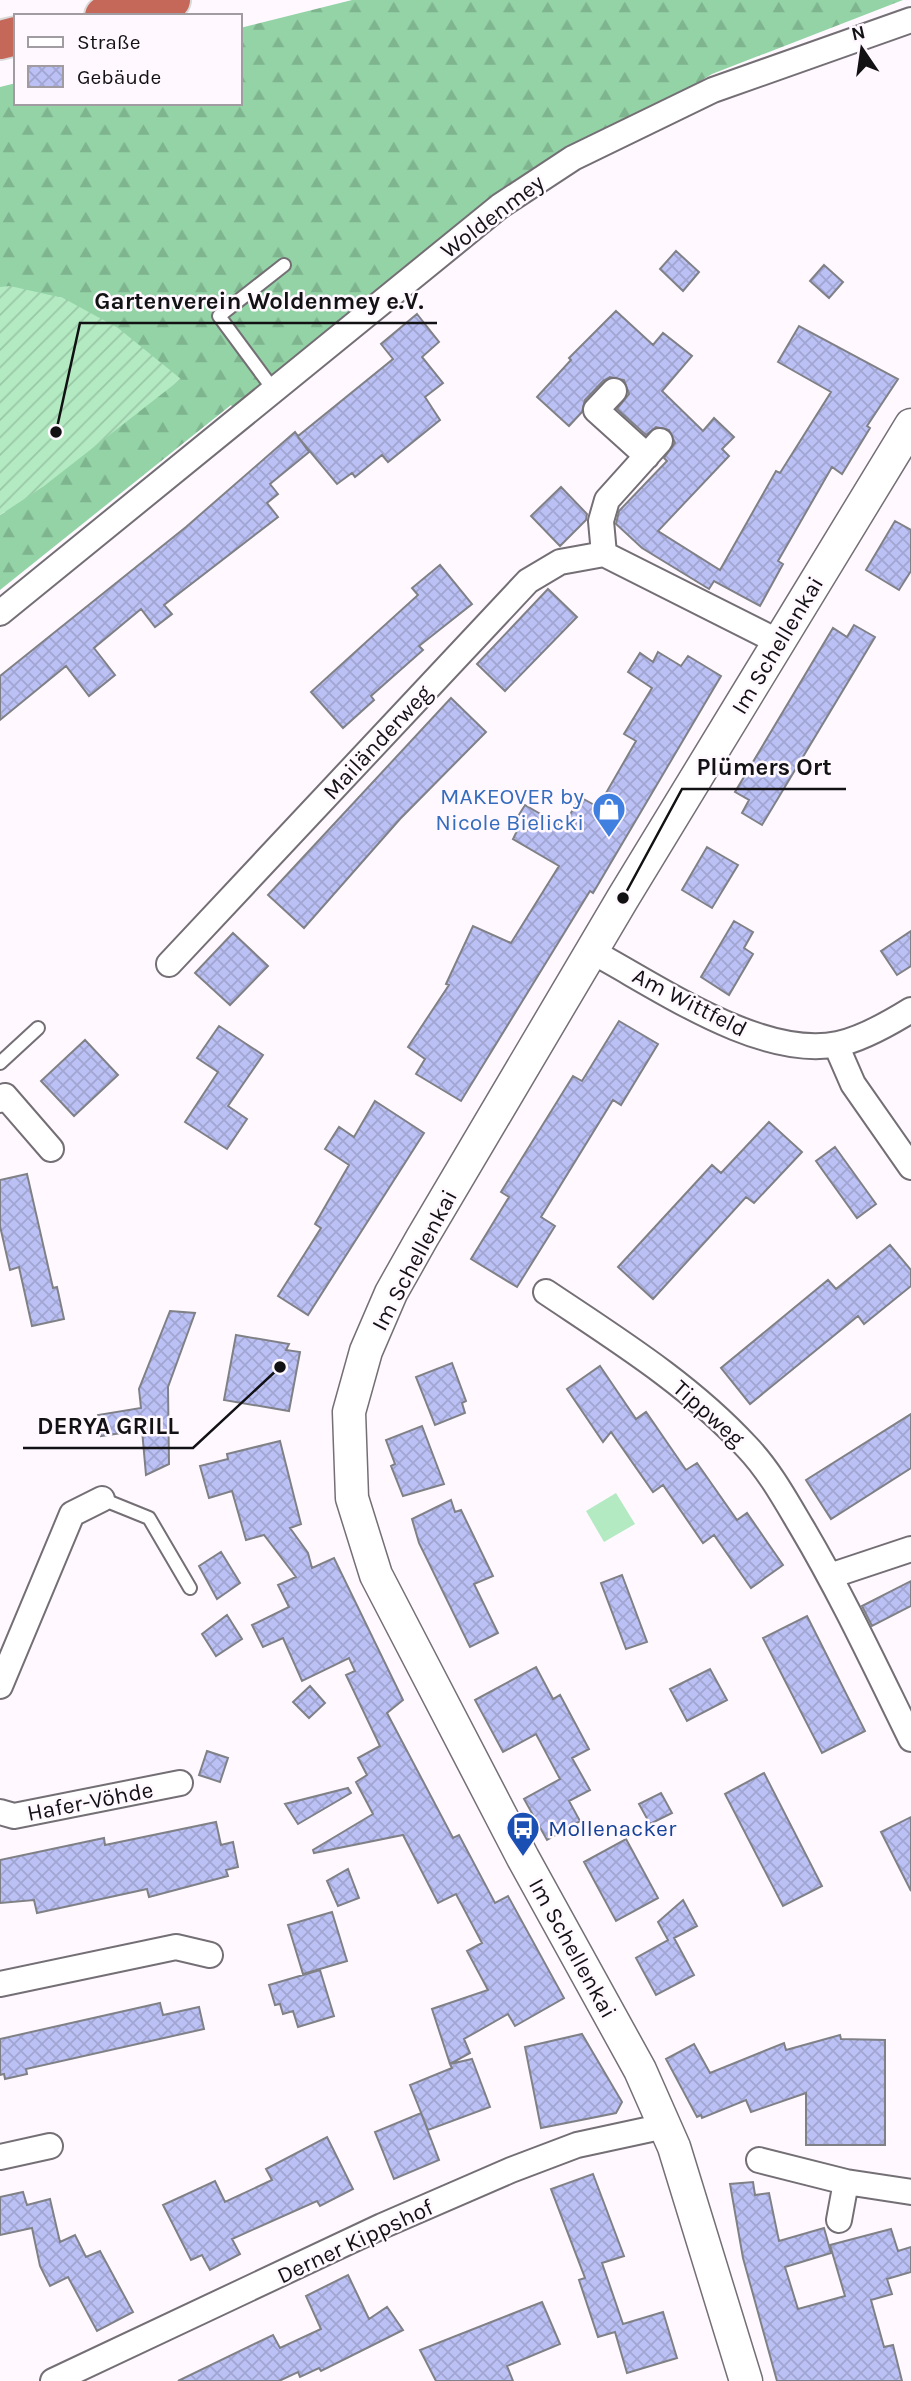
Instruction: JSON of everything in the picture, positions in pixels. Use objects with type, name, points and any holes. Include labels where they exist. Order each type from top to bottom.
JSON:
[{"type":"highway","points":[[112,14],[171,0]]},
{"type":"street","name":"Woldenmey","points":[[0,613],[500,206],[573,158],[713,90],[911,20]]},
{"type":"street","points":[[614,391],[596,410],[654,449],[607,500],[601,521],[604,554],[779,642]]},
{"type":"street","name":"Im Schellenkai","points":[[746,2381],[665,2126],[640,2070],[523,1858],[376,1576],[352,1498],[349,1412],[366,1351],[391,1293],[591,951],[911,425]]},
{"type":"street","name":"Mailänderweg","points":[[169,964],[528,581],[560,562],[604,554]]},
{"type":"street","name":"Am Wittfeld","points":[[591,951],[727,1024],[758,1037],[795,1044],[836,1045],[911,1010]]},
{"type":"street","points":[[836,1045],[853,1084],[911,1167]]},
{"type":"street","points":[[2,1096],[51,1149]]},
{"type":"street","name":"Tippweg","points":[[546,1292],[651,1361],[749,1449],[783,1495],[830,1576],[911,1739]]},
{"type":"street","points":[[0,1686],[72,1514],[102,1499]]},
{"type":"street","points":[[830,1576],[911,1549]]},
{"type":"street","name":"Hafer-Vöhde","points":[[0,1812],[14,1816],[180,1783]]},
{"type":"street","points":[[0,1984],[176,1947],[210,1955]]},
{"type":"street","name":"Derner Kippshof","points":[[53,2381],[382,2226],[499,2176],[577,2145],[665,2126]]},
{"type":"street","points":[[0,2157],[50,2146]]},
{"type":"street","points":[[759,2160],[846,2182],[911,2192]]},
{"type":"street","points":[[839,2220],[846,2182]]},
{"type":"lane","points":[[273,389],[219,316],[284,265]]},
{"type":"lane","points":[[0,1063],[38,1028]]},
{"type":"lane","points":[[102,1499],[149,1518],[190,1588]]},
{"type":"green space","points":[[352,0],[903,0],[712,74],[573,158],[241,418],[231,405],[0,590],[0,515],[5,512],[63,298],[0,287],[0,87],[14,84],[14,105],[242,105],[242,28]]},
{"type":"green space","points":[[10,286],[63,298],[118,328],[181,379],[44,486],[0,515],[0,287]]},
{"type":"green space","points":[[616,1493],[635,1524],[604,1542],[586,1511]]},
{"type":"building","points":[[676,251],[699,272],[683,291],[660,269]]},
{"type":"building","points":[[824,265],[843,282],[829,298],[810,281]]},
{"type":"building","points":[[616,311],[653,345],[663,333],[692,356],[662,391],[703,431],[714,418],[734,437],[722,449],[729,456],[658,531],[720,570],[776,471],[780,473],[831,392],[778,362],[799,326],[898,379],[867,426],[870,428],[842,474],[832,467],[778,561],[783,564],[760,606],[714,581],[709,589],[642,548],[616,524],[619,511],[667,461],[664,458],[675,443],[669,430],[656,427],[646,435],[617,409],[629,394],[624,380],[610,377],[603,381],[585,400],[582,412],[569,426],[537,397],[571,360],[569,358]]},
{"type":"building","points":[[417,314],[439,342],[422,357],[443,383],[425,397],[440,420],[388,462],[382,455],[355,477],[352,473],[337,484],[298,437],[309,452],[270,484],[278,494],[267,503],[278,517],[164,605],[172,614],[155,627],[141,609],[94,648],[115,675],[89,696],[66,666],[0,720],[0,676],[186,527],[295,432],[298,436],[393,359],[381,344]]},
{"type":"building","points":[[561,487],[587,514],[586,520],[560,546],[531,516]]},
{"type":"building","points":[[895,521],[911,530],[911,571],[899,590],[866,570]]},
{"type":"building","points":[[440,565],[472,604],[419,646],[423,650],[371,696],[374,700],[343,728],[311,692],[418,595],[412,588]]},
{"type":"building","points":[[548,589],[577,617],[505,691],[477,664]]},
{"type":"building","points":[[854,625],[875,637],[762,825],[742,813],[749,800],[735,792],[833,628],[847,637]]},
{"type":"building","points":[[658,652],[681,666],[688,656],[721,676],[593,893],[590,891],[461,1101],[416,1074],[425,1059],[408,1047],[449,985],[446,984],[473,926],[511,943],[559,866],[513,839],[518,829],[512,826],[525,805],[563,827],[580,797],[598,807],[636,741],[624,734],[652,688],[628,672],[640,653],[653,662]]},
{"type":"building","points":[[451,698],[486,732],[400,819],[304,928],[268,895]]},
{"type":"building","points":[[707,847],[738,865],[712,908],[682,890]]},
{"type":"building","points":[[734,921],[753,932],[744,948],[753,954],[729,995],[701,977]]},
{"type":"building","points":[[911,931],[911,966],[897,975],[881,951]]},
{"type":"building","points":[[233,933],[268,966],[230,1005],[195,973]]},
{"type":"building","points":[[619,1021],[658,1044],[621,1105],[613,1100],[541,1217],[555,1226],[517,1287],[471,1259],[509,1197],[501,1192],[573,1076],[582,1081]]},
{"type":"building","points":[[219,1026],[263,1055],[228,1106],[247,1119],[227,1149],[185,1122],[218,1072],[197,1058]]},
{"type":"building","points":[[85,1040],[118,1075],[74,1116],[41,1081]]},
{"type":"building","points":[[375,1101],[424,1133],[308,1315],[278,1296],[321,1228],[315,1224],[349,1165],[325,1149],[339,1127],[354,1137]]},
{"type":"building","points":[[769,1122],[802,1152],[754,1203],[746,1197],[653,1299],[618,1267],[712,1165],[721,1173]]},
{"type":"building","points":[[835,1147],[876,1204],[857,1218],[816,1161]]},
{"type":"building","points":[[27,1174],[53,1288],[57,1287],[64,1319],[32,1326],[19,1267],[10,1270],[0,1226],[0,1180]]},
{"type":"building","points":[[890,1245],[911,1270],[911,1286],[864,1324],[858,1316],[750,1404],[721,1368],[828,1280],[836,1289]]},
{"type":"building","points":[[170,1311],[195,1313],[168,1387],[169,1464],[146,1475],[142,1430],[101,1436],[98,1415],[141,1408],[139,1389]]},
{"type":"building","points":[[236,1335],[289,1344],[286,1350],[300,1352],[289,1411],[224,1400]]},
{"type":"building","points":[[452,1363],[466,1401],[462,1403],[465,1413],[435,1425],[416,1377]]},
{"type":"building","points":[[600,1366],[636,1419],[646,1412],[686,1470],[697,1463],[737,1520],[747,1513],[783,1565],[751,1588],[714,1535],[703,1543],[663,1485],[653,1492],[611,1432],[603,1442],[567,1389]]},
{"type":"building","points":[[911,1414],[911,1468],[831,1519],[806,1480]]},
{"type":"building","points":[[422,1426],[444,1484],[403,1496],[391,1466],[395,1464],[386,1440]]},
{"type":"building","points":[[280,1441],[301,1524],[290,1528],[308,1553],[312,1568],[334,1558],[403,1700],[387,1713],[453,1838],[459,1835],[495,1903],[508,1896],[564,1998],[515,2026],[508,2014],[464,2039],[470,2053],[450,2064],[432,2009],[488,1990],[467,1951],[482,1943],[456,1894],[438,1903],[403,1835],[314,1853],[313,1850],[373,1814],[356,1782],[367,1775],[358,1758],[380,1746],[346,1675],[355,1671],[349,1658],[302,1681],[283,1638],[263,1647],[252,1625],[289,1607],[278,1585],[296,1577],[264,1535],[246,1540],[232,1491],[209,1498],[200,1466],[228,1459],[227,1454]]},
{"type":"building","points":[[451,1500],[455,1512],[461,1510],[493,1576],[474,1584],[498,1633],[470,1647],[419,1543],[412,1519]]},
{"type":"building","points":[[221,1552],[240,1583],[217,1599],[199,1566]]},
{"type":"building","points":[[622,1575],[647,1642],[626,1649],[601,1583]]},
{"type":"building","points":[[911,1581],[911,1606],[872,1626],[862,1606]]},
{"type":"building","points":[[227,1615],[242,1639],[216,1656],[202,1634]]},
{"type":"building","points":[[807,1616],[865,1731],[822,1753],[763,1638]]},
{"type":"building","points":[[536,1667],[553,1699],[560,1695],[589,1749],[572,1758],[590,1790],[569,1801],[580,1821],[547,1840],[524,1799],[560,1779],[536,1734],[503,1752],[475,1700]]},
{"type":"building","points":[[710,1669],[727,1700],[687,1721],[670,1689]]},
{"type":"building","points":[[310,1686],[325,1703],[309,1718],[293,1702]]},
{"type":"building","points":[[207,1751],[228,1758],[220,1782],[199,1775]]},
{"type":"building","points":[[764,1773],[822,1886],[783,1906],[725,1794]]},
{"type":"building","points":[[348,1788],[351,1793],[298,1824],[285,1804]]},
{"type":"building","points":[[661,1793],[672,1813],[650,1824],[639,1804]]},
{"type":"building","points":[[911,1817],[911,1891],[881,1832]]},
{"type":"building","points":[[216,1822],[221,1845],[233,1842],[238,1867],[226,1870],[228,1876],[149,1897],[147,1889],[37,1913],[34,1900],[0,1903],[0,1860],[104,1838],[105,1845]]},
{"type":"building","points":[[626,1839],[658,1898],[616,1921],[584,1862]]},
{"type":"building","points":[[348,1869],[359,1898],[338,1906],[327,1881]]},
{"type":"building","points":[[683,1900],[697,1926],[674,1938],[694,1975],[656,1995],[636,1958],[668,1940],[658,1922]]},
{"type":"building","points":[[332,1912],[347,1961],[303,1974],[288,1925]]},
{"type":"building","points":[[320,1970],[334,2016],[298,2027],[293,2011],[283,2014],[280,2004],[275,2005],[269,1985]]},
{"type":"building","points":[[160,2003],[163,2015],[199,2007],[204,2029],[26,2069],[27,2074],[5,2079],[4,2074],[0,2075],[0,2039]]},
{"type":"building","points":[[582,2034],[622,2102],[616,2113],[541,2128],[525,2047]]},
{"type":"building","points":[[840,2035],[841,2039],[885,2040],[885,2145],[806,2145],[806,2093],[751,2112],[746,2100],[702,2118],[701,2115],[697,2117],[666,2059],[694,2044],[710,2073],[784,2043],[786,2050]]},
{"type":"building","points":[[472,2059],[490,2107],[428,2130],[410,2085],[452,2068],[450,2064]]},
{"type":"building","points":[[421,2113],[439,2160],[394,2179],[375,2132]]},
{"type":"building","points":[[327,2137],[353,2189],[320,2206],[317,2201],[232,2239],[240,2254],[210,2270],[202,2255],[191,2260],[163,2205],[215,2181],[225,2202],[272,2180],[266,2169]]},
{"type":"building","points":[[593,2174],[624,2256],[602,2263],[623,2324],[663,2312],[677,2358],[627,2373],[615,2332],[598,2337],[579,2280],[585,2278],[551,2189]]},
{"type":"building","points":[[753,2182],[755,2195],[769,2193],[779,2241],[824,2228],[831,2253],[785,2267],[798,2309],[845,2296],[830,2245],[891,2229],[898,2251],[911,2247],[911,2272],[887,2279],[892,2294],[871,2300],[884,2347],[893,2345],[902,2381],[777,2381],[743,2258],[730,2184]]},
{"type":"building","points":[[23,2192],[27,2205],[50,2199],[60,2242],[75,2235],[86,2257],[100,2251],[133,2312],[97,2331],[68,2277],[50,2286],[40,2266],[32,2228],[0,2235],[0,2197]]},
{"type":"building","points":[[348,2275],[369,2319],[387,2307],[403,2330],[321,2371],[319,2368],[300,2377],[298,2372],[279,2381],[178,2381],[273,2335],[280,2348],[321,2329],[306,2296]]},
{"type":"building","points":[[542,2302],[560,2344],[507,2366],[513,2381],[436,2381],[420,2350]]},
{"type":"place","name":"Gartenverein Woldenmey e.V.","points":[[56,432]]},
{"type":"place","name":"MAKEOVER by Nicole Bielicki","points":[[609,839]]},
{"type":"place","name":"Plümers Ort","points":[[623,898]]},
{"type":"place","name":"DERYA GRILL","points":[[280,1367]]},
{"type":"place","name":"Mollenacker","points":[[523,1858]]}]
